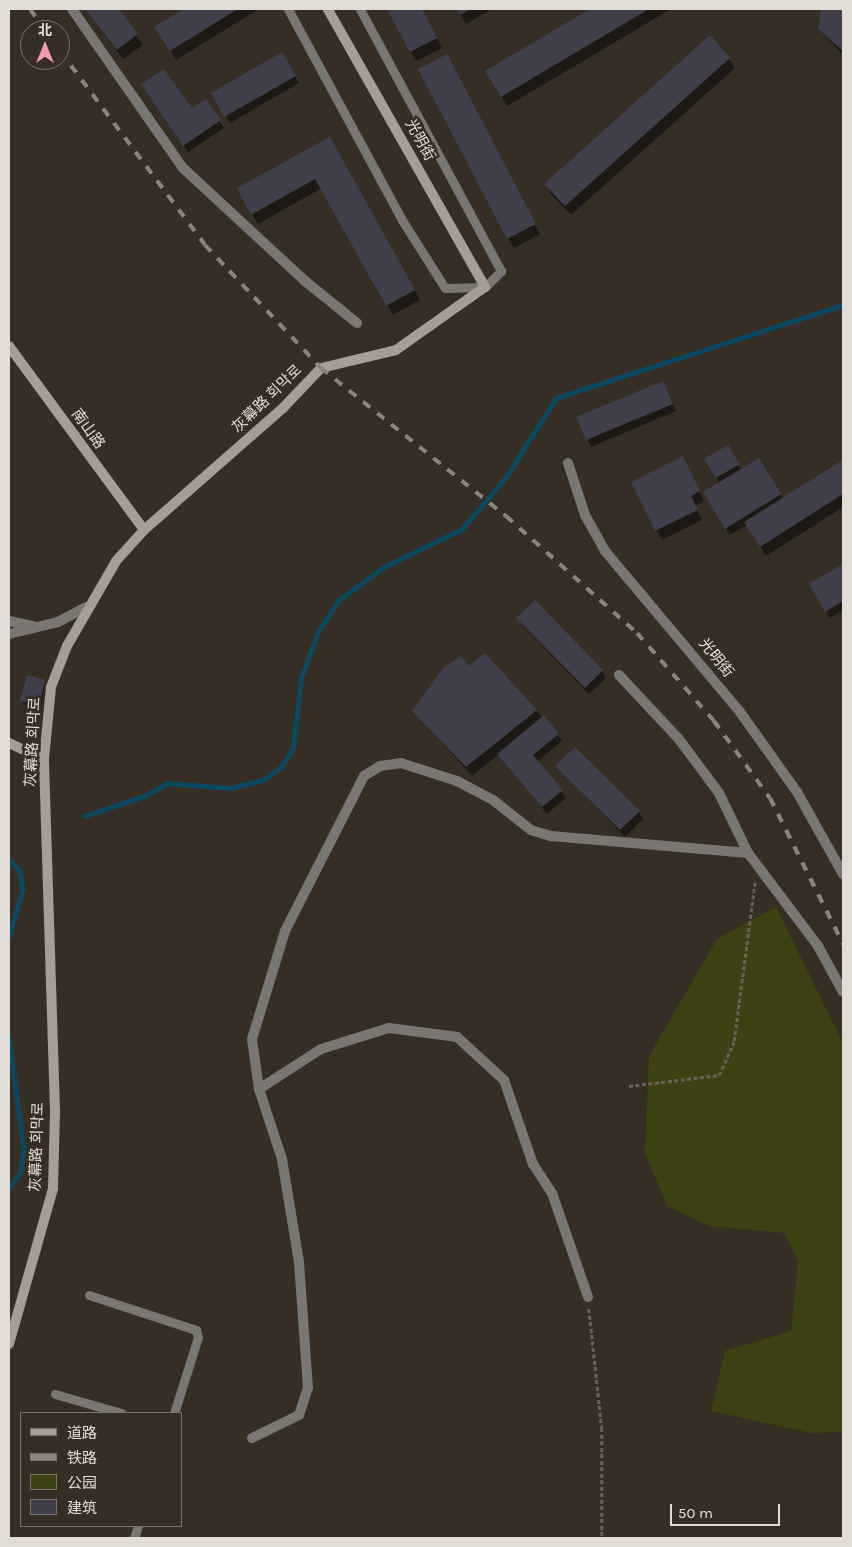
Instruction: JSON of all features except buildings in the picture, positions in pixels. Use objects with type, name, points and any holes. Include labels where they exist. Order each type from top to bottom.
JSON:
[{"type":"main road","name":"光明街","points":[[328,9],[485,287]]},
{"type":"main road","name":"灰幕路 회막로","points":[[9,1344],[47,1217],[54,1163],[44,759],[51,687],[86,607],[116,561],[144,530],[283,408],[321,368],[396,350],[485,287]]},
{"type":"main road","name":"南山路","points":[[9,346],[144,530]]},
{"type":"main road","points":[[9,743],[44,759]]},
{"type":"street","points":[[72,9],[183,168],[305,281],[357,323]]},
{"type":"street","name":"光明街","points":[[568,463],[585,515],[605,551],[740,712],[797,792],[843,874]]},
{"type":"street","points":[[9,634],[36,627],[86,607]]},
{"type":"street","points":[[9,621],[36,627]]},
{"type":"street","points":[[619,675],[684,746],[719,793],[748,853],[818,946],[843,992]]},
{"type":"street","points":[[252,1438],[298,1415],[308,1388],[299,1262],[282,1159],[259,1089],[252,1039],[285,931],[364,776],[380,766],[401,763],[457,781],[493,800],[531,830],[551,836],[748,853]]},
{"type":"street","points":[[259,1089],[321,1049],[390,1028],[457,1037],[504,1080],[521,1134],[552,1193],[588,1297]]},
{"type":"lane","points":[[288,9],[402,220],[445,288],[485,287],[501,271],[360,9]]},
{"type":"lane","points":[[89,1295],[196,1330],[198,1338],[174,1412]]},
{"type":"lane","points":[[55,1394],[118,1412]]},
{"type":"path","points":[[629,1086],[719,1075],[734,1041],[758,866]]},
{"type":"path","points":[[588,1297],[602,1428],[602,1538]]},
{"type":"green space","points":[[776,907],[843,1043],[843,1432],[811,1433],[711,1411],[725,1351],[791,1331],[798,1261],[784,1233],[710,1226],[667,1206],[645,1153],[649,1056],[717,939]]},
{"type":"waterway","points":[[85,816],[144,796],[168,783],[230,788],[263,780],[281,767],[293,748],[301,678],[318,632],[339,600],[382,568],[462,529],[506,477],[556,398],[843,305]]},
{"type":"waterway","points":[[9,859],[20,871],[23,889],[9,938]]},
{"type":"waterway","points":[[9,1036],[24,1150],[20,1174],[9,1189]]},
{"type":"railway","points":[[30,9],[38,20]]},
{"type":"railway","points":[[70,64],[205,245],[321,368],[506,516],[637,633],[714,721],[770,798],[843,944]]}]
